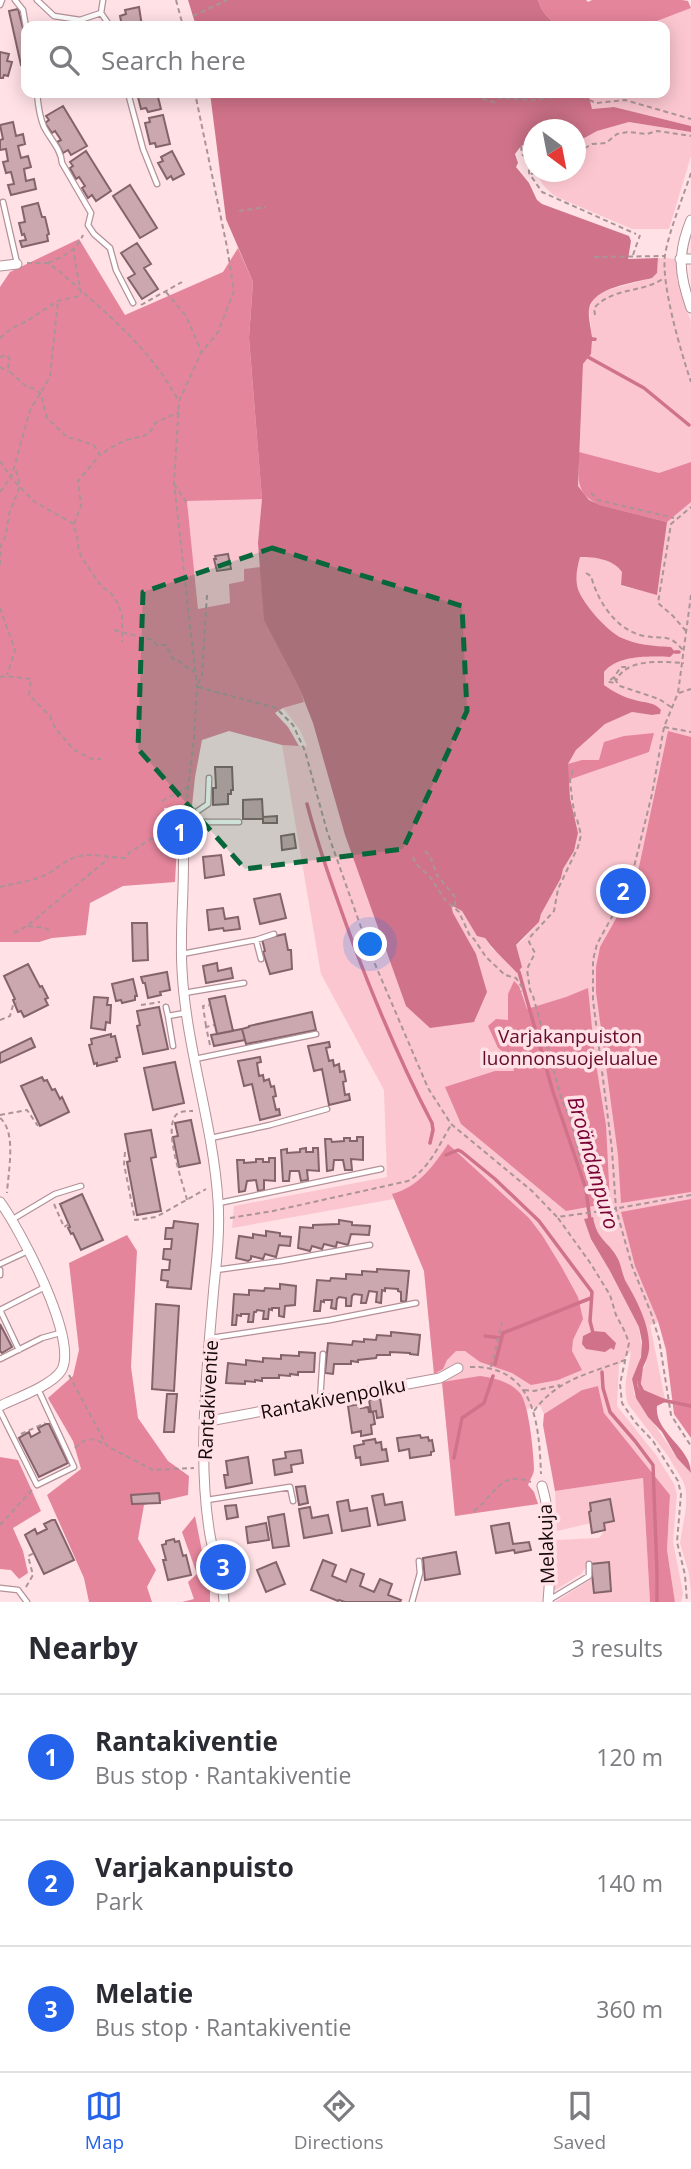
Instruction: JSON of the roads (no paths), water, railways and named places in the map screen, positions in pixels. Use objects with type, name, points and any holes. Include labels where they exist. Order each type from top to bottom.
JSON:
[{"type":"street","points":[[691,220],[680,259],[683,284],[691,308]]},
{"type":"street","points":[[680,259],[691,259]]},
{"type":"street","points":[[0,266],[17,264]]},
{"type":"street","name":"Rantakiventie","points":[[182,822],[183,993],[205,1109],[218,1203],[216,1270],[204,1422],[206,1500],[224,1602]]},
{"type":"street","points":[[0,1408],[65,1373],[60,1332],[46,1286],[4,1200]]},
{"type":"street","name":"Rantakivenpolku","points":[[204,1422],[440,1378],[458,1368]]},
{"type":"street","name":"Melakuja","points":[[542,1486],[547,1504],[550,1549],[548,1601]]},
{"type":"lane","points":[[0,5],[2,0]]},
{"type":"lane","points":[[15,0],[23,10],[25,21]]},
{"type":"lane","points":[[37,0],[54,16],[80,20],[101,13]]},
{"type":"lane","points":[[103,0],[101,13],[107,21]]},
{"type":"lane","points":[[38,98],[43,126],[92,213],[88,225],[110,248],[116,270],[133,303]]},
{"type":"lane","points":[[129,98],[143,149],[158,184]]},
{"type":"lane","points":[[4,202],[17,264]]},
{"type":"lane","points":[[182,822],[208,804],[209,778]]},
{"type":"lane","points":[[182,822],[239,822]]},
{"type":"lane","points":[[181,954],[274,934]]},
{"type":"lane","points":[[256,940],[261,958]]},
{"type":"lane","points":[[183,993],[244,983]]},
{"type":"lane","points":[[166,1007],[173,1046]]},
{"type":"lane","points":[[167,1016],[186,1013]]},
{"type":"lane","points":[[194,1060],[316,1034]]},
{"type":"lane","points":[[210,1139],[327,1109]]},
{"type":"lane","points":[[218,1203],[381,1169]]},
{"type":"lane","points":[[12,1219],[47,1198],[81,1185]]},
{"type":"lane","points":[[216,1270],[370,1245]]},
{"type":"lane","points":[[0,1264],[30,1250]]},
{"type":"lane","points":[[19,1350],[0,1310],[46,1286]]},
{"type":"lane","points":[[210,1338],[330,1320],[416,1303]]},
{"type":"lane","points":[[0,1359],[60,1332]]},
{"type":"lane","points":[[320,1400],[323,1354]]},
{"type":"lane","points":[[0,1408],[37,1485],[74,1467],[37,1388]]},
{"type":"lane","points":[[206,1500],[290,1487],[293,1501]]},
{"type":"lane","points":[[412,1602],[420,1573],[419,1561]]},
{"type":"lane","points":[[548,1601],[589,1576],[589,1564]]},
{"type":"lane","points":[[0,1588],[18,1590],[27,1602]]},
{"type":"waterway","points":[[588,357],[644,388],[689,425]]},
{"type":"waterway","points":[[307,804],[329,876],[363,969],[400,1058],[432,1123],[430,1143]]},
{"type":"waterway","name":"Broändanpuro","points":[[519,972],[553,1092],[586,1189],[590,1221]]},
{"type":"waterway","points":[[446,1155],[458,1150],[462,1152],[539,1221],[592,1292],[590,1321],[593,1333]]},
{"type":"waterway","points":[[495,1364],[503,1333],[591,1298]]},
{"type":"waterway","points":[[485,1336],[501,1338]]},
{"type":"waterway","name":"Broändanpuro","points":[[641,1369],[639,1384],[643,1392]]},
{"type":"waterway","points":[[602,1372],[603,1388],[610,1412],[653,1465],[657,1602]]},
{"type":"waterway","points":[[454,1458],[462,1418],[484,1403],[493,1376]]},
{"type":"waterway","points":[[662,1400],[691,1406]]},
{"type":"place","name":"Rantakiventie","points":[[180,832]]},
{"type":"place","name":"Varjakanpuisto","points":[[623,891]]},
{"type":"place","name":"Melatie","points":[[223,1567]]},
{"type":"park label","name":"Varjakanpuiston luonnonsuojelualue","points":[[570,1047]]}]
